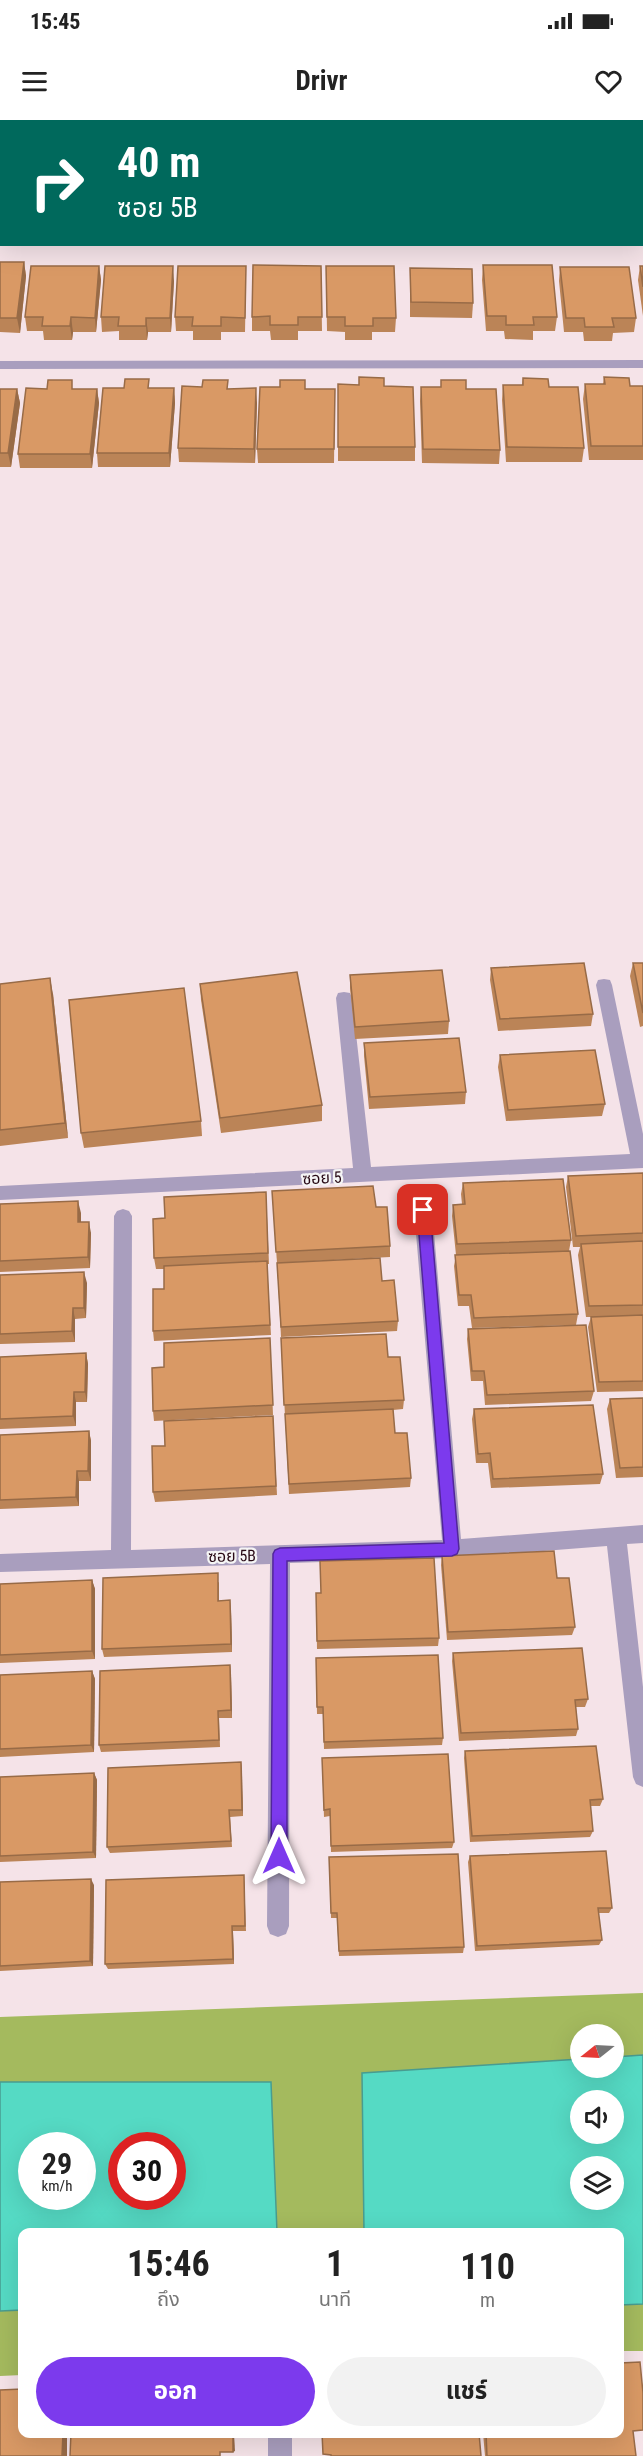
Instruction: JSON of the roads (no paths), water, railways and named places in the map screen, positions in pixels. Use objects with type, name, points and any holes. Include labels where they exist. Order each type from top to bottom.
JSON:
[{"type":"street","points":[[0,365],[643,364]]},
{"type":"street","points":[[604,985],[642,1161]]},
{"type":"street","points":[[344,998],[363,1176]]},
{"type":"street","name":"ซอย 5","points":[[0,1193],[642,1161]]},
{"type":"street","points":[[423,1210],[452,1549]]},
{"type":"street","points":[[121,1558],[123,1216]]},
{"type":"street","name":"ซอย 5B","points":[[0,1563],[452,1549],[643,1534]]},
{"type":"street","points":[[616,1537],[643,1777]]},
{"type":"street","points":[[279,1926],[280,1554]]},
{"type":"street","points":[[280,2438],[280,2456]]}]
